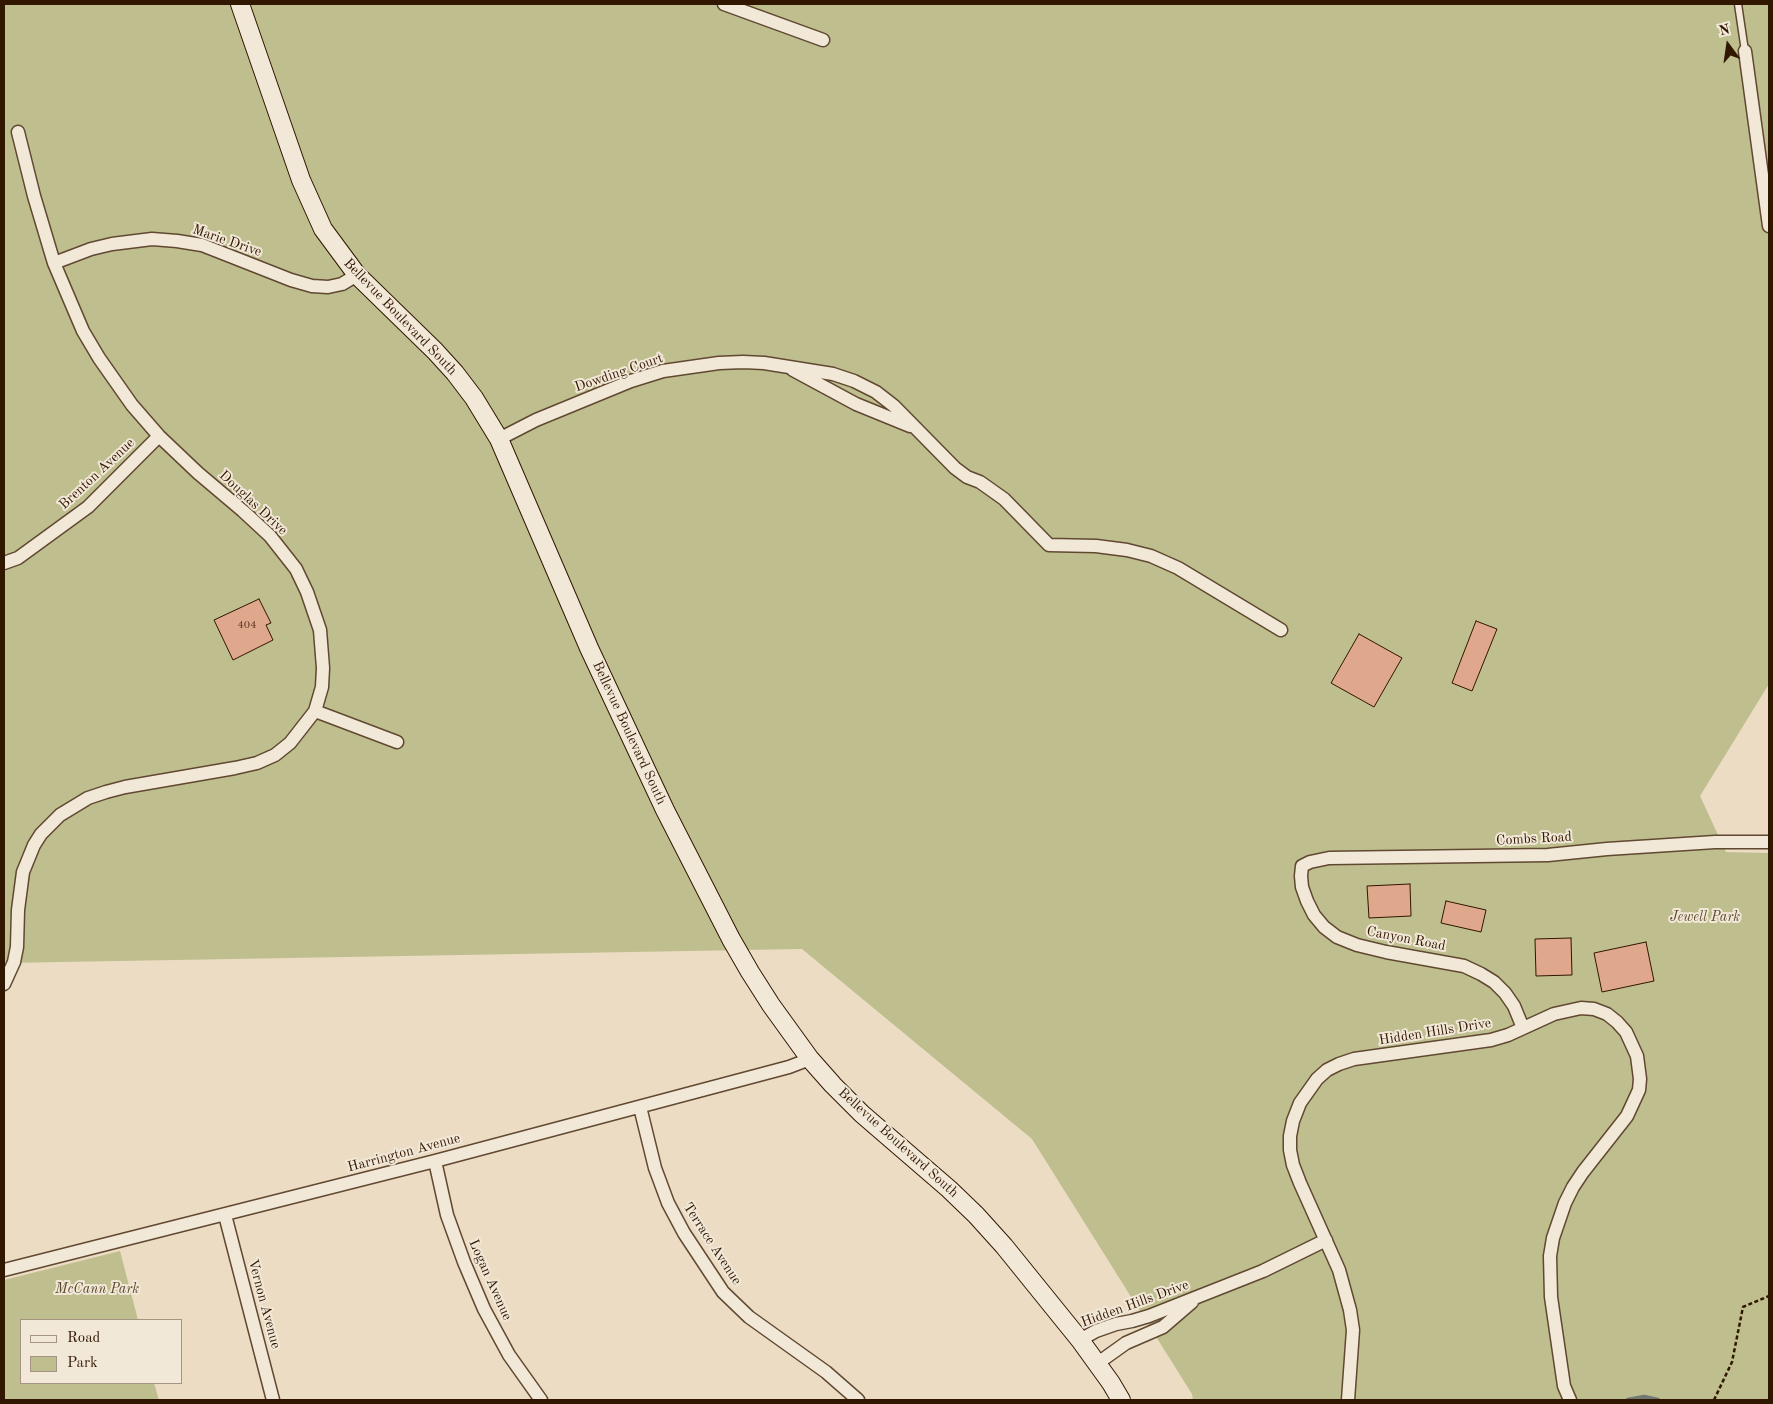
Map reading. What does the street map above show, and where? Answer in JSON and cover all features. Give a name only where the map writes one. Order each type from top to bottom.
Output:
[{"type":"street","name":"Bellevue Boulevard South","points":[[240,4],[311,205],[324,230],[357,275],[455,373],[474,398],[499,439],[589,648],[665,810],[750,972],[810,1059],[862,1114],[949,1189],[976,1215],[1011,1254],[1098,1363],[1120,1400]]},
{"type":"street","points":[[724,4],[823,40]]},
{"type":"street","points":[[1745,51],[1769,226]]},
{"type":"street","name":"Douglas Drive","points":[[4,984],[14,962],[17,948],[18,902],[22,872],[38,840],[60,815],[81,802],[106,792],[257,763],[275,754],[290,743],[315,711],[322,687],[320,630],[313,605],[296,569],[270,536],[159,436],[132,405],[83,331],[54,263],[34,196],[18,132]]},
{"type":"street","name":"Marie Drive","points":[[54,263],[112,244],[152,239],[202,245],[291,280],[312,286],[328,287],[342,284],[357,275]]},
{"type":"street","name":"Dowding Court","points":[[499,439],[536,420],[663,371],[719,363],[750,362],[833,374],[854,381],[876,392],[894,406],[955,468],[967,477],[980,482],[1004,499],[1049,545],[1096,546],[1128,550],[1151,556],[1178,568],[1280,630]]},
{"type":"street","name":"Dowding Court","points":[[786,367],[856,404],[917,429]]},
{"type":"street","name":"Brenton Avenue","points":[[4,563],[18,558],[88,508],[159,436]]},
{"type":"street","points":[[315,711],[397,742]]},
{"type":"street","name":"Combs Road","points":[[1302,866],[1310,862],[1329,858],[1548,856],[1607,849],[1705,843],[1769,842]]},
{"type":"street","name":"Canyon Road","points":[[1302,866],[1302,887],[1314,915],[1324,927],[1337,937],[1357,945],[1386,952],[1464,966],[1481,974],[1494,982],[1504,993],[1514,1006],[1523,1028]]},
{"type":"street","name":"Hidden Hills Drive","points":[[1348,1400],[1353,1330],[1350,1310],[1339,1270],[1300,1183],[1290,1150],[1293,1121],[1300,1103],[1317,1079],[1327,1070],[1339,1064],[1354,1060],[1476,1044],[1508,1035],[1554,1014],[1581,1008],[1607,1014],[1617,1022],[1626,1032],[1633,1045],[1640,1068],[1639,1090],[1634,1104],[1582,1172],[1565,1203],[1553,1238],[1550,1256],[1551,1298],[1564,1386],[1570,1400]]},
{"type":"street","name":"Harrington Avenue","points":[[4,1270],[435,1161],[789,1067],[810,1059]]},
{"type":"street","name":"Terrace Avenue","points":[[640,1107],[655,1168],[668,1204],[684,1233],[724,1292],[750,1317],[826,1372],[858,1400]]},
{"type":"street","name":"Logan Avenue","points":[[435,1161],[447,1215],[467,1270],[484,1308],[509,1355],[541,1400]]},
{"type":"street","name":"Vernon Avenue","points":[[225,1215],[273,1400]]},
{"type":"street","name":"Hidden Hills Drive","points":[[1080,1340],[1096,1331],[1149,1316],[1263,1271],[1326,1240]]},
{"type":"street","name":"Hidden Hills Drive","points":[[1098,1363],[1126,1343],[1163,1326],[1200,1295]]},
{"type":"lane","points":[[1738,4],[1745,51]]},
{"type":"path","points":[[1714,1400],[1732,1362],[1743,1308],[1769,1296]]},
{"type":"green space","name":"Jewell Park","points":[[4,4],[1769,4],[1769,684],[1700,796],[1726,852],[1769,853],[1769,1400],[1193,1400],[1192,1394],[1032,1139],[802,949],[4,963]]},
{"type":"green space","name":"McCann Park","points":[[120,1251],[138,1319],[20,1319],[20,1384],[154,1384],[159,1400],[4,1400],[4,1280]]},
{"type":"building","points":[[259,599],[271,623],[266,625],[273,640],[233,660],[214,620]]},
{"type":"building","points":[[1476,621],[1497,629],[1472,691],[1452,683]]},
{"type":"building","points":[[1359,634],[1402,658],[1374,707],[1331,683]]},
{"type":"building","points":[[1410,884],[1411,916],[1369,918],[1367,886]]},
{"type":"building","points":[[1446,901],[1486,910],[1481,932],[1441,923]]},
{"type":"building","points":[[1571,938],[1572,975],[1536,976],[1535,939]]},
{"type":"building","points":[[1646,942],[1654,981],[1602,992],[1594,953]]},
{"type":"waterway","points":[[1628,1400],[1644,1397],[1658,1400]]}]
